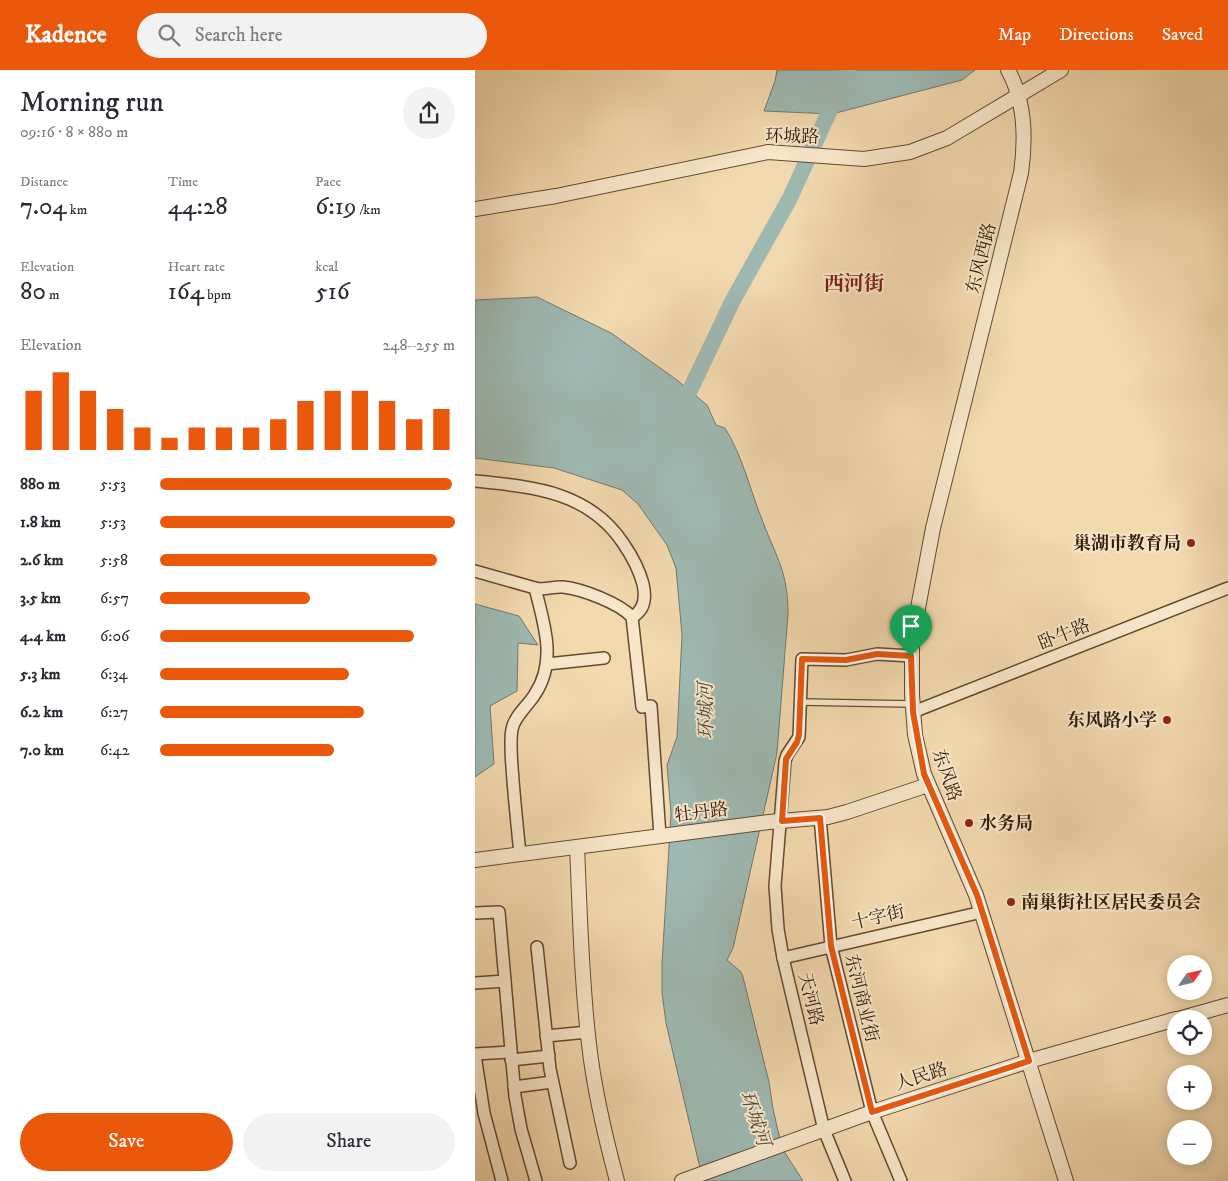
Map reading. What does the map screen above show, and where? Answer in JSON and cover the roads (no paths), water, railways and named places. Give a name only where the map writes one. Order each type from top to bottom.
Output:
[{"type":"street","name":"东风西路","points":[[950,455],[1003,252],[1021,173],[1023,120],[1019,94],[1008,70]]},
{"type":"street","name":"环城路","points":[[475,209],[565,194],[771,151],[846,158],[884,157],[927,146],[951,135],[1061,70]]},
{"type":"street","name":"东风路","points":[[950,455],[921,584],[911,656],[912,708],[919,753],[928,785],[962,860],[982,912],[1066,1181]]},
{"type":"street","points":[[475,480],[554,493],[583,505],[601,517],[620,538],[640,573],[645,599],[640,611],[632,617]]},
{"type":"street","points":[[475,571],[543,590],[561,587],[575,590],[619,607],[632,617],[642,707],[651,706],[660,836]]},
{"type":"street","points":[[520,854],[511,735],[516,719],[540,686],[547,664],[546,635],[535,588]]},
{"type":"street","name":"卧牛路","points":[[912,708],[1228,588]]},
{"type":"street","name":"天河路","points":[[845,1181],[825,1130],[783,958],[778,929],[775,886],[775,821],[786,759],[799,737],[802,659],[846,660],[877,654],[911,656]]},
{"type":"street","points":[[547,664],[604,658]]},
{"type":"street","name":"牡丹路","points":[[475,860],[775,821],[820,818],[847,812],[928,785]]},
{"type":"street","name":"东河商业街","points":[[820,818],[831,946],[872,1112],[901,1181]]},
{"type":"street","points":[[577,847],[588,1032],[598,1100],[617,1181]]},
{"type":"street","points":[[475,913],[499,912],[514,1087],[521,1129],[536,1181]]},
{"type":"street","name":"十字街","points":[[783,958],[982,912]]},
{"type":"street","points":[[537,946],[552,1082],[570,1162]]},
{"type":"street","points":[[475,983],[505,981]]},
{"type":"street","name":"人民路","points":[[1210,1010],[1228,1005]]},
{"type":"street","name":"人民路","points":[[682,1181],[872,1112],[1029,1061],[1167,1022]]},
{"type":"street","points":[[546,1036],[588,1032]]},
{"type":"street","points":[[502,1181],[485,1113],[475,1055],[549,1056]]},
{"type":"street","points":[[514,1087],[552,1082]]},
{"type":"lane","points":[[800,702],[912,708]]},
{"type":"water","points":[[777,70],[975,70],[962,80],[832,114],[764,111]]},
{"type":"water","name":"环城河","points":[[537,297],[611,333],[677,380],[707,405],[716,425],[725,428],[737,450],[758,510],[781,566],[786,587],[788,614],[777,753],[733,948],[727,960],[741,972],[743,977],[769,1082],[782,1148],[803,1181],[703,1181],[666,1023],[662,993],[662,964],[671,813],[667,765],[677,737],[682,635],[676,568],[667,545],[638,504],[622,490],[554,468],[475,458],[475,300]]},
{"type":"water","points":[[475,604],[519,616],[538,645],[518,643],[517,691],[490,706],[494,764],[475,777]]},
{"type":"waterway","points":[[681,409],[733,300],[790,198],[848,70]]},
{"type":"place","name":"巢湖市教育局","points":[[1191,543]]},
{"type":"place","name":"东风路小学","points":[[1167,720]]},
{"type":"place","name":"水务局","points":[[969,823]]},
{"type":"place","name":"南巢街社区居民委员会","points":[[1011,902]]},
{"type":"district","name":"西河街","points":[[854,283]]}]
